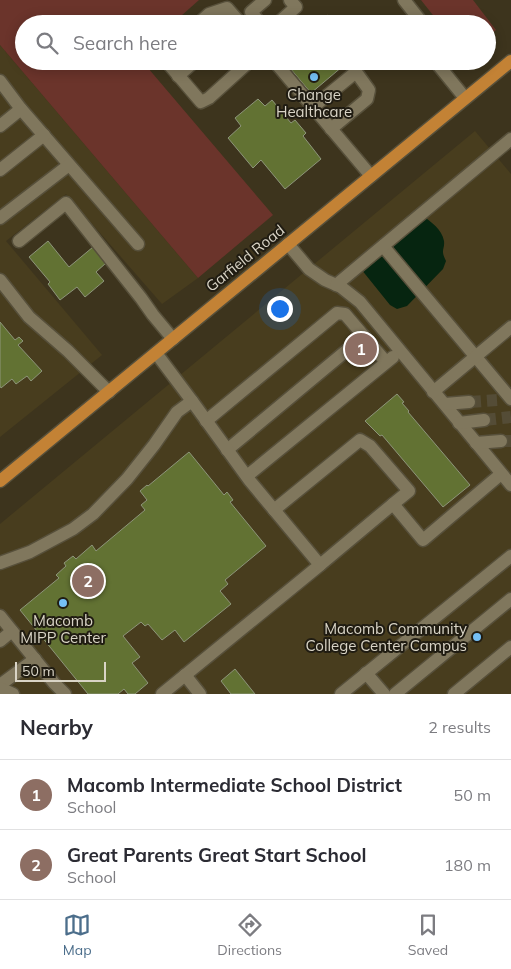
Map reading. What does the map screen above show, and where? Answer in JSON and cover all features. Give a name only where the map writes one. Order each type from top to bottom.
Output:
[{"type":"main road","name":"Garfield Road","points":[[0,481],[511,61]]},
{"type":"street","points":[[254,15],[251,12],[265,0]]},
{"type":"street","points":[[287,15],[296,7],[290,0]]},
{"type":"street","points":[[404,0],[416,15]]},
{"type":"street","points":[[209,15],[227,8],[233,15]]},
{"type":"street","points":[[173,70],[200,102],[209,98],[240,70]]},
{"type":"street","points":[[178,76],[185,70]]},
{"type":"street","points":[[282,70],[370,176]]},
{"type":"street","points":[[442,70],[465,98]]},
{"type":"street","points":[[313,107],[356,72],[369,90],[367,99],[331,129]]},
{"type":"street","points":[[0,81],[21,109],[138,244]]},
{"type":"street","points":[[0,126],[21,109]]},
{"type":"street","points":[[0,170],[44,135]]},
{"type":"street","points":[[336,285],[511,140]]},
{"type":"street","points":[[0,218],[70,165]]},
{"type":"street","points":[[19,241],[66,203],[142,298],[152,315],[173,339]]},
{"type":"street","points":[[288,244],[309,269],[360,302],[511,485]]},
{"type":"street","points":[[383,246],[511,399]]},
{"type":"street","points":[[0,280],[29,316],[109,392]]},
{"type":"street","points":[[206,421],[337,313],[345,314],[386,362]]},
{"type":"street","points":[[433,392],[511,327]]},
{"type":"street","points":[[227,450],[364,336]]},
{"type":"street","points":[[247,476],[400,351]]},
{"type":"street","points":[[156,353],[247,476],[320,565]]},
{"type":"street","points":[[497,400],[511,399]]},
{"type":"street","points":[[0,564],[30,552],[73,529],[93,514],[127,479],[154,446],[177,412],[192,401]]},
{"type":"street","points":[[445,404],[469,402]]},
{"type":"street","points":[[459,422],[484,420]]},
{"type":"street","points":[[162,694],[409,491],[370,446],[360,440],[274,510]]},
{"type":"street","points":[[476,443],[501,441]]},
{"type":"street","points":[[394,504],[423,540],[501,474]]},
{"type":"street","points":[[341,694],[511,556]]},
{"type":"street","points":[[395,694],[511,599]]},
{"type":"street","points":[[0,616],[35,659],[56,691]]},
{"type":"street","points":[[0,641],[12,631]]},
{"type":"street","points":[[454,694],[511,647]]},
{"type":"street","points":[[13,694],[0,686],[35,659]]},
{"type":"street","points":[[366,673],[384,694]]},
{"type":"street","points":[[185,675],[200,694]]},
{"type":"shaded area","points":[[0,0],[199,0],[182,15],[15,15],[15,63],[0,45]]},
{"type":"shaded area","points":[[421,0],[473,0],[484,15],[433,15]]},
{"type":"shaded area","points":[[0,45],[15,63],[15,70],[21,70],[198,278],[162,304],[66,194],[6,241],[102,355],[0,437]]},
{"type":"shaded area","points":[[21,70],[150,70],[273,215],[198,278]]},
{"type":"shaded area","points":[[475,131],[511,174],[511,694],[0,694],[0,524]]},
{"type":"shaded area","points":[[423,216],[436,226],[441,233],[444,241],[443,252],[446,261],[443,269],[407,306],[397,309],[390,305],[357,264]]},
{"type":"building","points":[[292,70],[338,70],[311,93]]},
{"type":"building","points":[[258,99],[265,106],[272,100],[291,123],[295,120],[306,133],[303,136],[321,159],[285,189],[261,160],[253,168],[228,138],[241,126],[235,118]]},
{"type":"building","points":[[48,241],[69,267],[93,247],[106,263],[96,272],[104,281],[85,297],[77,287],[60,300],[48,284],[50,282],[29,257]]},
{"type":"building","points":[[0,322],[15,340],[19,337],[23,341],[18,345],[42,371],[31,381],[27,376],[16,384],[12,379],[1,388]]},
{"type":"building","points":[[397,394],[404,402],[402,403],[408,412],[470,485],[443,507],[382,435],[380,436],[365,421]]},
{"type":"building","points":[[189,452],[224,495],[227,492],[233,500],[230,502],[266,546],[225,580],[228,584],[220,591],[231,604],[184,642],[175,630],[162,640],[148,624],[145,626],[141,622],[123,636],[140,657],[132,663],[148,683],[135,694],[128,694],[124,689],[118,694],[88,694],[20,610],[59,578],[56,575],[66,566],[64,563],[73,556],[76,559],[92,545],[96,551],[145,510],[141,505],[147,500],[140,491]]},
{"type":"building","points":[[235,669],[255,694],[231,694],[221,681]]},
{"type":"tunnel","points":[[469,402],[497,400]]},
{"type":"tunnel","points":[[484,420],[511,417]]},
{"type":"tunnel","points":[[501,441],[511,441]]},
{"type":"place","name":"Change Healthcare","points":[[314,77]]},
{"type":"place","name":"Macomb Intermediate School District","points":[[361,349]]},
{"type":"place","name":"Great Parents Great Start School","points":[[88,581]]},
{"type":"place","name":"Macomb MIPP Center","points":[[63,603]]},
{"type":"place","name":"Macomb Community College Center Campus","points":[[477,637]]}]
